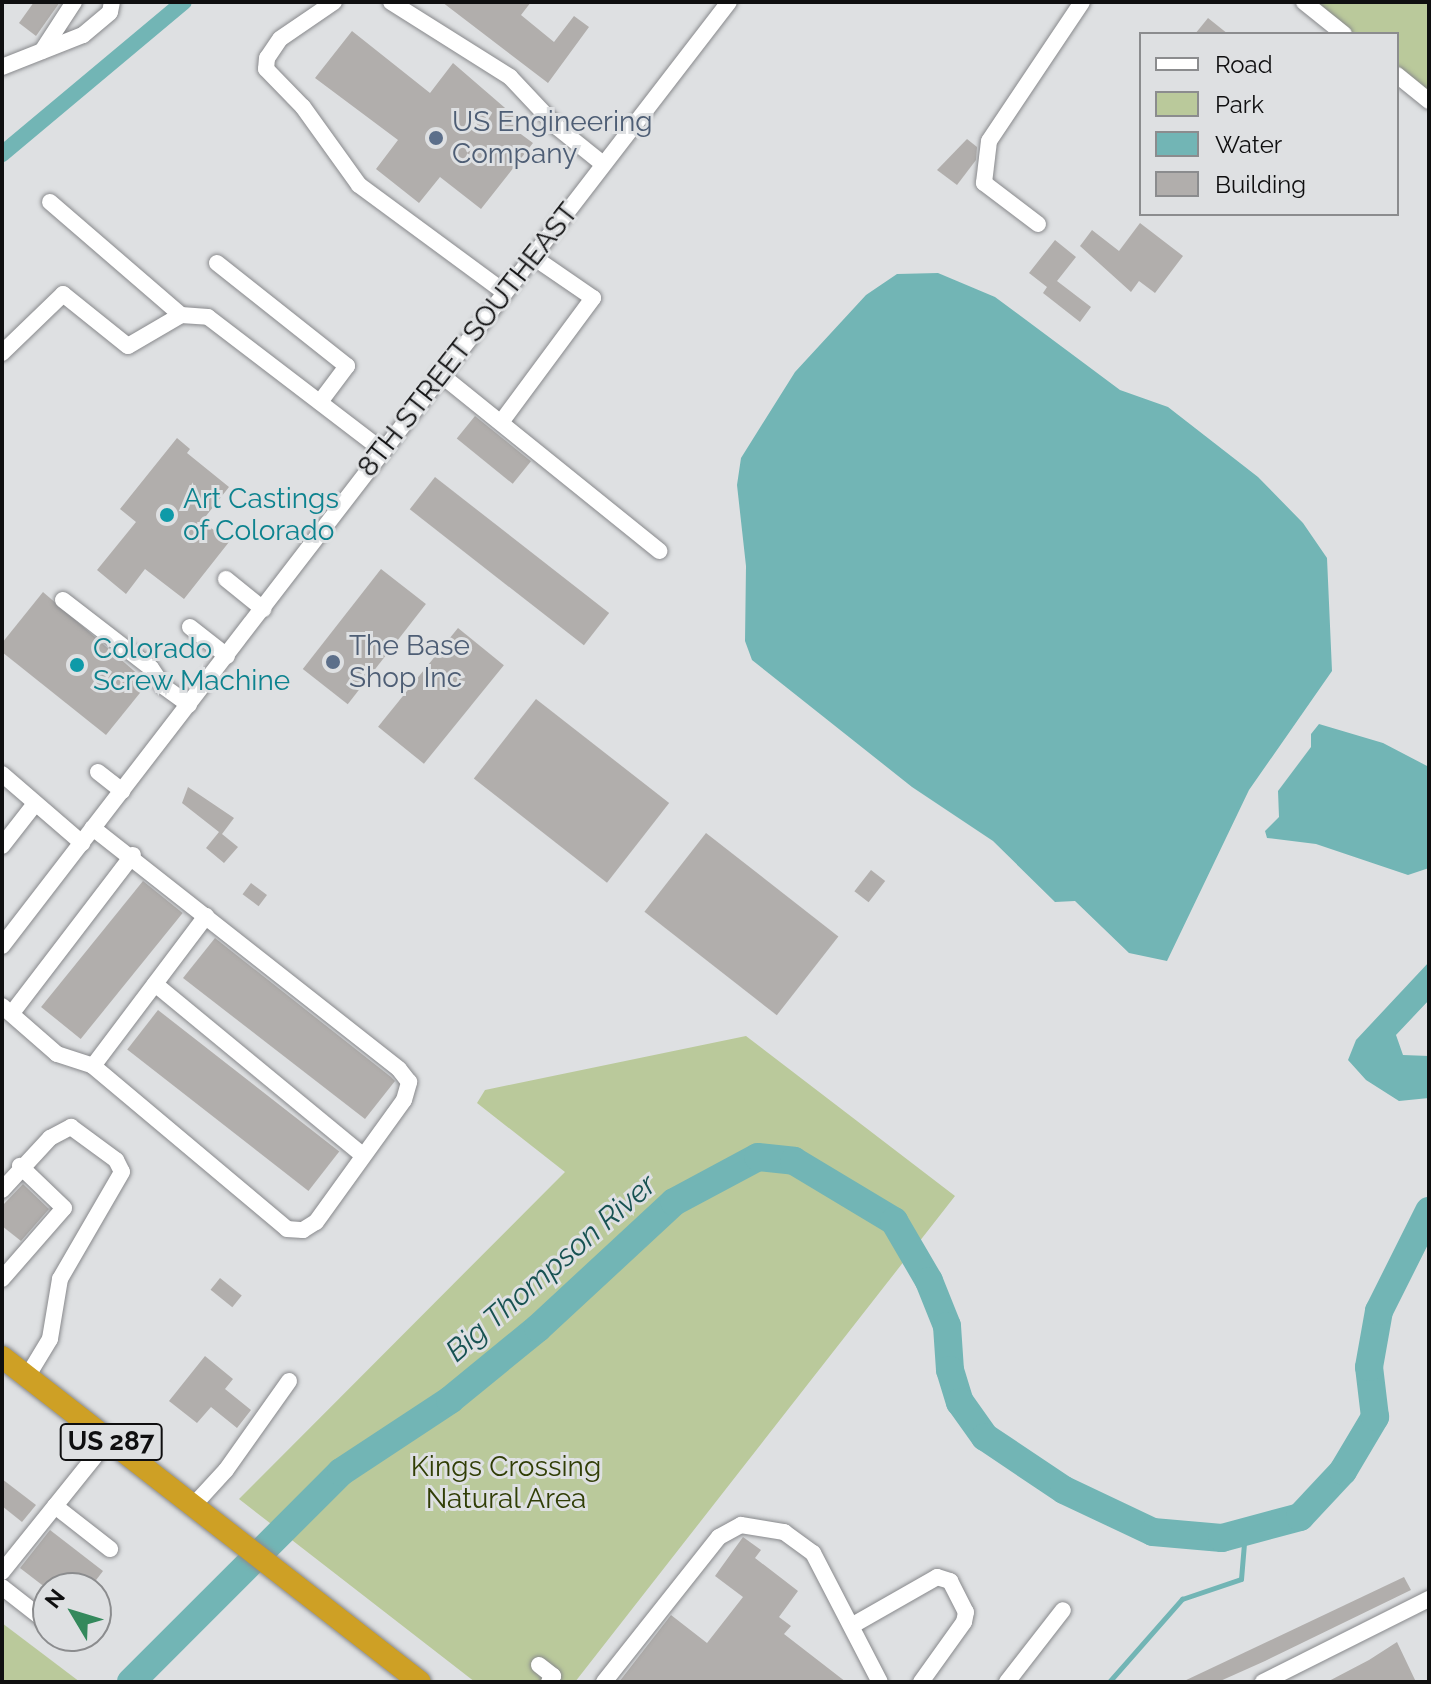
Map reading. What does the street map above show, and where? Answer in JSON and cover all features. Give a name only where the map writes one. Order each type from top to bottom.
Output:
[{"type":"highway","name":"US 287","points":[[2,1357],[292,1587],[420,1682]]},
{"type":"street","points":[[42,51],[74,2]]},
{"type":"street","points":[[2,67],[83,35],[110,12],[112,2]]},
{"type":"street","points":[[334,2],[280,39],[267,58],[266,69],[303,107],[359,185],[504,292]]},
{"type":"street","points":[[391,2],[510,77],[557,127],[603,164]]},
{"type":"street","name":"8TH STREET SOUTHEAST","points":[[3,942],[227,656],[440,374],[729,2]]},
{"type":"street","points":[[1038,224],[984,183],[989,141],[1082,2]]},
{"type":"street","points":[[1304,2],[1342,32]]},
{"type":"street","points":[[1399,77],[1429,101]]},
{"type":"street","points":[[50,202],[181,315]]},
{"type":"street","points":[[502,421],[593,298],[532,256]]},
{"type":"street","points":[[217,263],[347,366],[320,402]]},
{"type":"street","points":[[2,353],[63,294],[128,346],[181,315],[208,317],[382,450]]},
{"type":"street","points":[[440,374],[502,421],[659,551]]},
{"type":"street","points":[[226,579],[263,609]]},
{"type":"street","points":[[63,600],[151,668],[163,686],[189,705]]},
{"type":"street","points":[[190,627],[227,656]]},
{"type":"street","points":[[98,772],[122,791]]},
{"type":"street","points":[[2,774],[34,805],[82,843]]},
{"type":"street","points":[[2,846],[34,805]]},
{"type":"street","points":[[93,828],[133,855],[409,1082],[404,1100],[361,1154],[316,1222],[303,1230],[287,1229],[93,1066],[57,1054],[7,1010],[133,855]]},
{"type":"street","points":[[93,1066],[206,916]]},
{"type":"street","points":[[155,984],[361,1154]]},
{"type":"street","points":[[2,1190],[20,1166],[50,1138],[71,1127],[116,1160],[122,1172],[60,1279],[50,1339],[27,1377]]},
{"type":"street","points":[[2,1279],[64,1208],[20,1166]]},
{"type":"street","points":[[192,1507],[226,1470],[289,1381]]},
{"type":"street","points":[[2,1572],[108,1440]]},
{"type":"street","points":[[55,1506],[110,1549]]},
{"type":"street","points":[[604,1682],[719,1537],[741,1525],[765,1526],[803,1542],[853,1625],[880,1682]]},
{"type":"street","points":[[853,1625],[937,1577],[950,1581],[966,1612],[964,1622],[921,1682]]},
{"type":"street","points":[[2,1587],[32,1610]]},
{"type":"street","points":[[1263,1682],[1429,1599]]},
{"type":"street","points":[[1007,1682],[1063,1610]]},
{"type":"street","points":[[539,1665],[553,1676],[549,1682]]},
{"type":"green space","points":[[1294,2],[1429,2],[1429,104],[1399,82],[1399,32],[1334,32]]},
{"type":"green space","name":"Kings Crossing Natural Area","points":[[746,1036],[955,1196],[575,1682],[475,1682],[239,1499],[565,1172],[477,1103],[485,1090]]},
{"type":"green space","points":[[2,1623],[32,1646],[32,1652],[40,1652],[80,1682],[2,1682]]},
{"type":"water","points":[[938,273],[995,297],[1120,390],[1168,407],[1258,477],[1303,523],[1327,558],[1332,671],[1249,790],[1167,961],[1129,953],[1075,901],[1055,902],[993,841],[912,787],[752,660],[745,641],[746,566],[737,485],[741,458],[795,372],[866,295],[897,274]]},
{"type":"water","points":[[1319,724],[1383,743],[1429,767],[1429,868],[1408,875],[1316,844],[1267,838],[1265,831],[1279,817],[1278,791],[1311,747],[1311,734]]},
{"type":"water","points":[[1429,962],[1429,1000],[1396,1035],[1403,1055],[1429,1056],[1429,1098],[1399,1101],[1366,1080],[1348,1060],[1356,1040]]},
{"type":"building","points":[[34,2],[60,2],[36,36],[19,23]]},
{"type":"building","points":[[442,2],[531,2],[521,15],[554,42],[574,16],[589,27],[548,83]]},
{"type":"building","points":[[1208,18],[1226,32],[1197,32]]},
{"type":"building","points":[[352,31],[430,93],[453,63],[520,121],[514,129],[533,143],[481,209],[440,177],[419,203],[376,169],[398,140],[315,78]]},
{"type":"building","points":[[967,139],[977,147],[976,160],[957,185],[937,170]]},
{"type":"building","points":[[1140,223],[1183,256],[1155,293],[1139,281],[1131,292],[1080,246],[1092,230],[1119,251]]},
{"type":"building","points":[[1055,240],[1076,257],[1057,281],[1091,307],[1080,322],[1043,293],[1047,287],[1029,273]]},
{"type":"building","points":[[475,416],[531,461],[513,484],[457,439]]},
{"type":"building","name":"Art Castings of Colorado","points":[[177,438],[190,449],[187,453],[229,487],[202,521],[229,542],[184,599],[145,569],[126,594],[97,570],[136,522],[120,509]]},
{"type":"building","points":[[435,477],[609,613],[584,645],[410,509]]},
{"type":"building","points":[[381,569],[426,604],[348,704],[303,669]]},
{"type":"building","name":"Colorado Screw Machine","points":[[43,592],[148,683],[106,735],[2,652],[2,643]]},
{"type":"building","points":[[458,628],[504,665],[424,764],[378,727]]},
{"type":"building","points":[[536,699],[669,803],[607,883],[474,779]]},
{"type":"building","points":[[188,787],[234,818],[222,834],[238,847],[224,863],[206,848],[219,832],[182,803]]},
{"type":"building","points":[[706,833],[838,936],[777,1015],[644,912]]},
{"type":"building","points":[[871,870],[885,881],[869,902],[854,891]]},
{"type":"building","points":[[143,881],[183,913],[81,1039],[41,1007]]},
{"type":"building","points":[[251,883],[267,895],[259,906],[243,894]]},
{"type":"building","points":[[215,938],[395,1081],[365,1119],[183,978]]},
{"type":"building","points":[[158,1010],[339,1152],[308,1191],[127,1049]]},
{"type":"building","points":[[23,1184],[49,1209],[21,1241],[2,1226],[2,1206]]},
{"type":"building","points":[[220,1278],[242,1296],[232,1307],[211,1290]]},
{"type":"building","points":[[205,1356],[233,1379],[225,1389],[251,1410],[237,1428],[211,1407],[197,1423],[169,1401]]},
{"type":"building","points":[[2,1479],[36,1505],[22,1522],[2,1506]]},
{"type":"building","points":[[50,1530],[103,1571],[32,1572],[32,1577],[20,1568]]},
{"type":"building","points":[[743,1537],[761,1550],[755,1558],[798,1591],[779,1617],[791,1626],[784,1634],[846,1682],[619,1682],[671,1615],[707,1643],[743,1597],[715,1576]]},
{"type":"building","points":[[1404,1577],[1411,1590],[1265,1661],[1218,1682],[1182,1682]]},
{"type":"building","points":[[1397,1642],[1416,1682],[1327,1682],[1369,1660]]},
{"type":"waterway","points":[[2,154],[184,2]]},
{"type":"waterway","name":"Big Thompson River","points":[[131,1682],[341,1472],[450,1400],[538,1328],[674,1202],[758,1157],[794,1161],[894,1221],[929,1281],[947,1326],[950,1370],[960,1402],[985,1437],[1064,1490],[1153,1532],[1222,1538],[1300,1517],[1343,1471],[1375,1417],[1369,1367],[1379,1311],[1429,1211]]},
{"type":"waterway","points":[[1109,1682],[1182,1599],[1241,1579],[1245,1531]]},
{"type":"place","name":"US Engineering Company","points":[[436,138]]},
{"type":"place","name":"Art Castings of Colorado","points":[[167,515]]},
{"type":"place","name":"The Base Shop Inc","points":[[333,662]]},
{"type":"place","name":"Colorado Screw Machine","points":[[77,665]]}]
